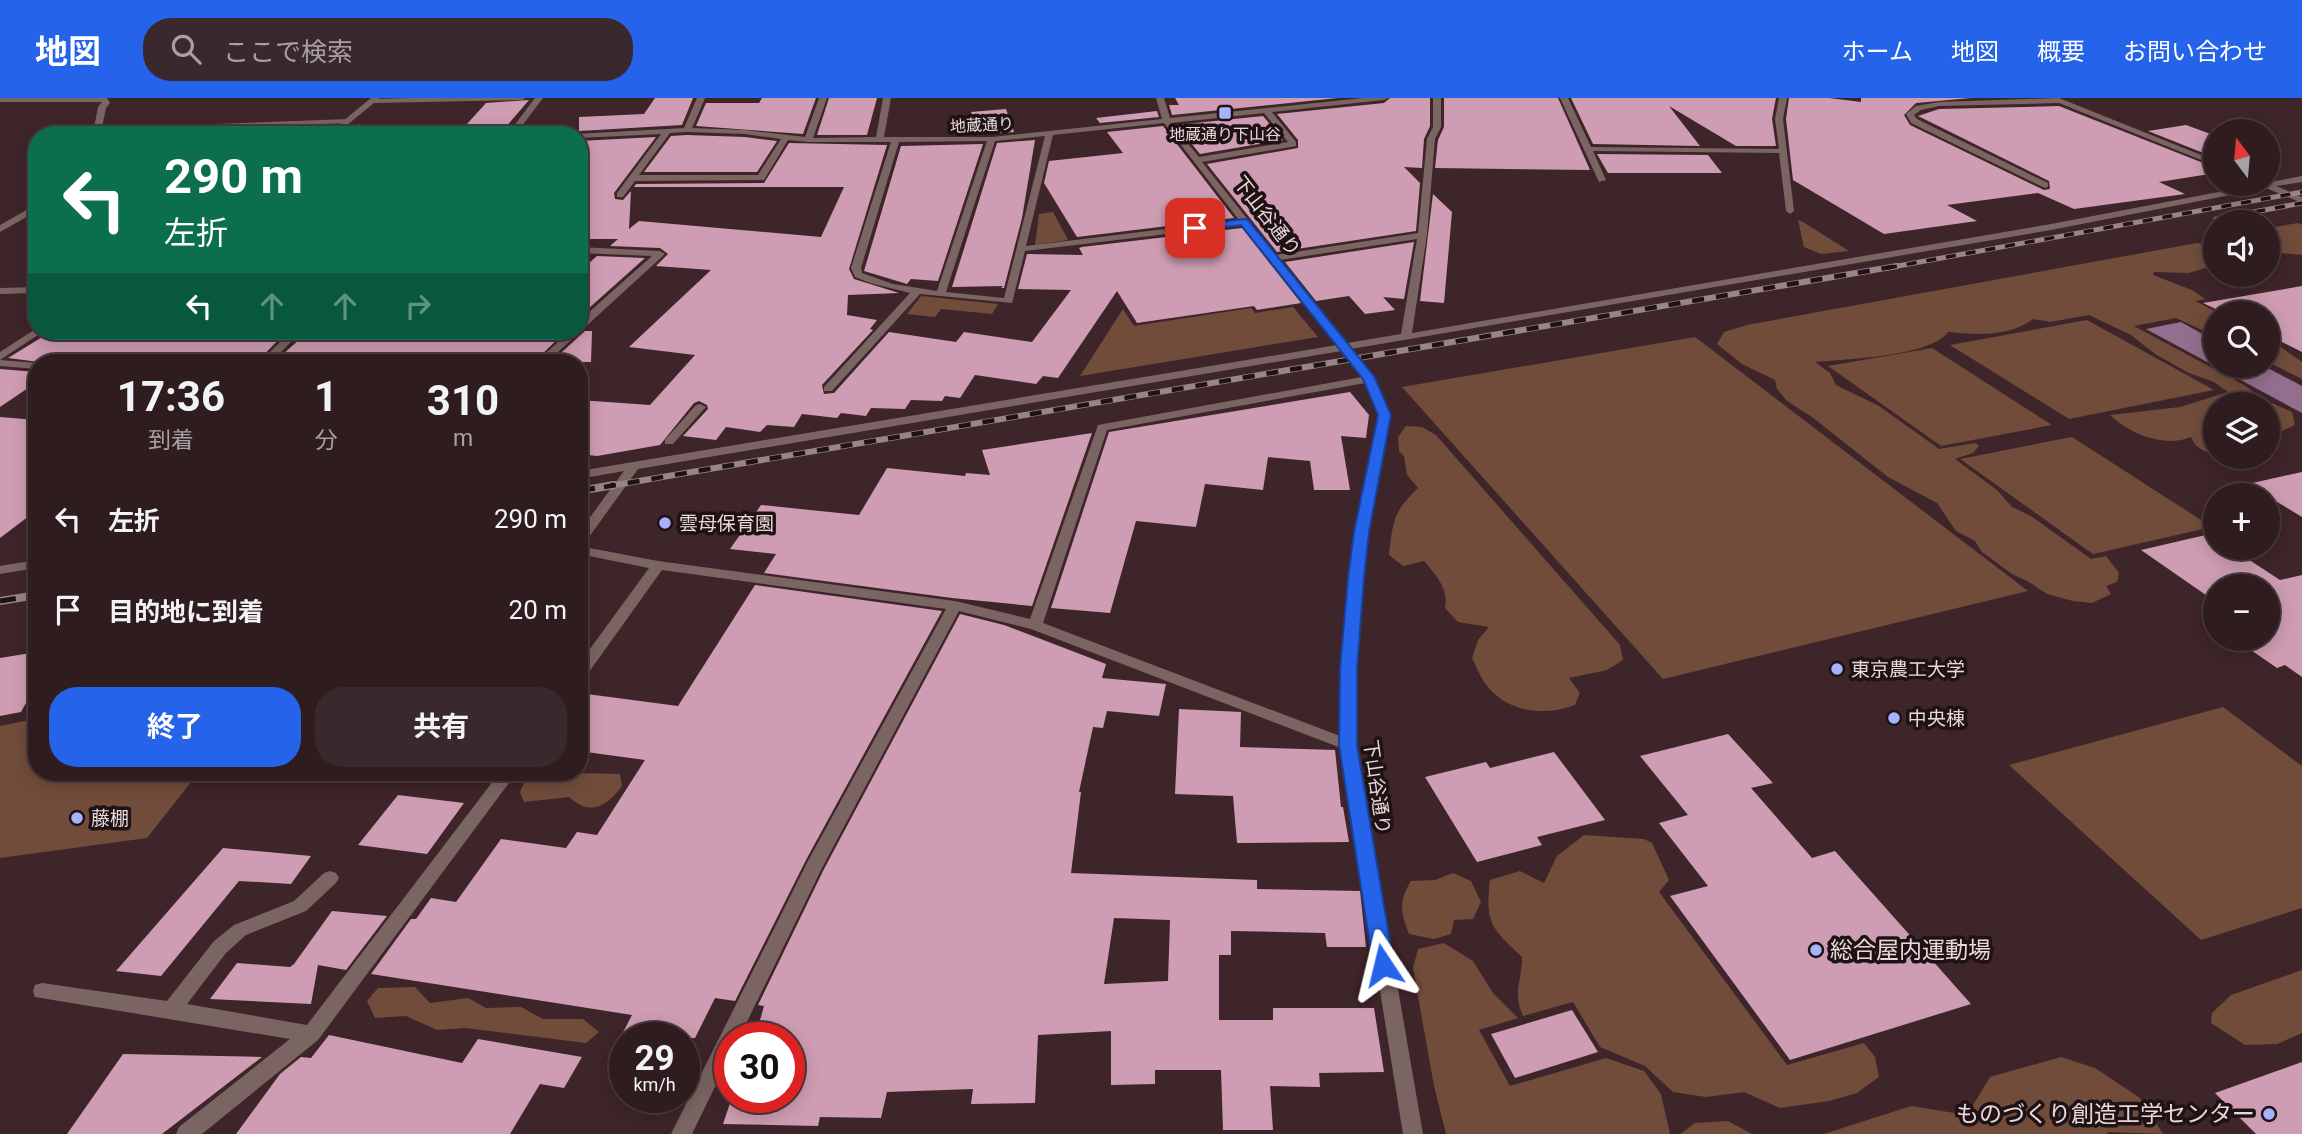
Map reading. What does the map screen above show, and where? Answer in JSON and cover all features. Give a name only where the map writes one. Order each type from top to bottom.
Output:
[{"type":"street","points":[[342,126],[374,100],[522,98]]},
{"type":"street","points":[[518,126],[539,98]]},
{"type":"street","points":[[687,130],[701,98]]},
{"type":"street","points":[[808,140],[823,98]]},
{"type":"street","points":[[879,141],[887,98]]},
{"type":"street","name":"下山谷通り","points":[[1160,98],[1167,122],[1369,379],[1384,415],[1361,532],[1349,669],[1348,745],[1413,1134]]},
{"type":"street","name":"地蔵通り","points":[[588,135],[687,130],[745,132],[808,140],[895,142],[992,139],[1384,98]]},
{"type":"street","points":[[1406,337],[1422,236],[1431,139],[1437,127],[1437,98]]},
{"type":"street","points":[[1564,98],[1602,180]]},
{"type":"street","points":[[1783,98],[1779,119],[1790,211]]},
{"type":"street","points":[[0,100],[104,100],[106,103],[102,107],[99,126]]},
{"type":"street","points":[[2045,185],[1914,121],[1910,114],[1919,107],[1939,104],[2057,100],[2203,159]]},
{"type":"street","points":[[1197,160],[1293,144],[1267,111]]},
{"type":"street","points":[[210,126],[348,121]]},
{"type":"street","points":[[274,126],[278,123]]},
{"type":"street","points":[[620,195],[668,130]]},
{"type":"street","points":[[895,142],[856,268],[858,275],[866,280],[917,290],[1008,301],[1049,135]]},
{"type":"street","points":[[633,178],[761,178],[785,138]]},
{"type":"street","points":[[941,292],[992,139]]},
{"type":"street","points":[[1587,149],[1783,151]]},
{"type":"street","points":[[2280,183],[2302,179]]},
{"type":"street","points":[[2280,191],[2302,200]]},
{"type":"street","points":[[588,474],[2051,227],[2210,196]]},
{"type":"street","points":[[0,229],[28,212]]},
{"type":"street","points":[[1021,249],[1244,222]]},
{"type":"street","points":[[1273,258],[1422,236]]},
{"type":"street","points":[[588,250],[660,254],[588,319]]},
{"type":"street","points":[[0,291],[28,290]]},
{"type":"street","points":[[828,389],[917,290]]},
{"type":"street","points":[[0,357],[28,338]]},
{"type":"street","points":[[273,354],[288,340]]},
{"type":"street","points":[[550,354],[565,340]]},
{"type":"street","points":[[0,363],[28,365]]},
{"type":"street","points":[[1035,625],[1102,427],[1369,379]]},
{"type":"street","points":[[669,442],[700,407]]},
{"type":"street","points":[[588,529],[634,466]]},
{"type":"street","points":[[588,552],[658,565],[955,606],[1035,625],[1348,745]]},
{"type":"street","points":[[0,570],[28,565]]},
{"type":"street","points":[[588,662],[658,565]]},
{"type":"street","points":[[681,1134],[814,866],[955,606]]},
{"type":"street","points":[[186,1134],[310,1034],[502,781]]},
{"type":"street","points":[[171,1010],[220,947],[240,930],[300,906],[330,878]]},
{"type":"street","points":[[42,991],[310,1034]]},
{"type":"shaded area","points":[[1053,212],[1068,240],[1035,245],[1039,214]]},
{"type":"shaded area","points":[[1798,220],[1849,251],[1821,254],[1804,247]]},
{"type":"shaded area","points":[[2298,223],[2302,225],[2302,255],[2280,253],[2280,226]]},
{"type":"shaded area","points":[[2197,243],[2203,244],[2203,269],[2189,273],[2154,272],[2153,275],[2192,290],[2205,299],[2195,301],[2203,305],[2203,330],[2176,318],[2134,326],[2203,363],[2203,378],[2231,378],[2254,392],[2228,392],[2214,382],[2189,373],[2155,354],[2131,335],[2089,315],[2050,322],[2033,319],[2003,332],[1948,332],[1924,347],[1906,352],[1815,362],[1830,373],[1836,385],[1879,406],[1939,449],[1975,443],[1979,446],[1973,453],[1955,459],[1997,490],[2012,507],[2031,516],[2091,559],[2106,556],[2119,573],[2117,582],[2106,586],[2111,594],[2092,603],[2073,601],[2047,594],[2012,574],[1982,552],[1975,541],[1956,531],[1937,503],[1888,477],[1812,417],[1787,401],[1777,389],[1775,380],[1742,364],[1717,344],[1724,332],[1747,325]]},
{"type":"shaded area","points":[[921,296],[998,304],[992,314],[941,309],[935,317],[907,314]]},
{"type":"shaded area","points":[[1293,307],[1318,337],[1080,376],[1123,309],[1134,326],[1251,308],[1255,313]]},
{"type":"shaded area","points":[[2087,320],[2214,390],[2069,419],[1950,345]]},
{"type":"shaded area","points":[[2181,322],[2203,334],[2203,360],[2146,329]]},
{"type":"shaded area","points":[[1695,337],[2028,591],[1663,679],[1402,387]]},
{"type":"shaded area","points":[[2280,346],[2302,362],[2302,379],[2280,368]]},
{"type":"shaded area","points":[[1932,348],[2052,425],[1941,446],[1828,366]]},
{"type":"shaded area","points":[[2280,374],[2302,386],[2302,413],[2280,401],[2280,392],[2263,392],[2237,378],[2280,378]]},
{"type":"shaded area","points":[[2203,400],[2203,449],[2191,437],[2170,441],[2137,433],[2110,415],[2180,407]]},
{"type":"shaded area","points":[[2280,407],[2292,412],[2295,425],[2280,432]]},
{"type":"shaded area","points":[[1406,426],[1422,427],[1436,435],[1620,645],[1623,660],[1607,670],[1569,678],[1580,693],[1575,705],[1538,711],[1514,706],[1493,693],[1472,658],[1478,640],[1489,627],[1458,622],[1445,608],[1443,588],[1424,561],[1403,566],[1389,555],[1399,511],[1418,488],[1407,475],[1404,456],[1399,451],[1398,437]]},
{"type":"shaded area","points":[[2072,437],[2203,521],[2203,529],[2093,554],[1960,459]]},
{"type":"shaded area","points":[[2223,707],[2302,766],[2302,908],[2201,940],[2009,765]]},
{"type":"shaded area","points":[[28,720],[28,781],[192,781],[147,838],[0,858],[0,726]]},
{"type":"shaded area","points":[[588,773],[620,774],[622,786],[604,804],[591,808],[584,807],[569,797],[524,802],[520,792],[525,781],[588,781]]},
{"type":"shaded area","points":[[1584,835],[1644,839],[1652,843],[1669,880],[1659,892],[1787,1065],[1864,1043],[1875,1057],[1879,1077],[1857,1093],[1829,1101],[1780,1108],[1744,1092],[1706,1097],[1673,1092],[1645,1066],[1600,1047],[1573,1002],[1523,1016],[1518,999],[1522,957],[1492,924],[1489,906],[1490,880],[1520,871],[1544,883],[1557,856]]},
{"type":"shaded area","points":[[1453,873],[1471,881],[1481,902],[1473,919],[1454,920],[1451,934],[1434,939],[1409,934],[1402,907],[1411,881],[1435,880]]},
{"type":"shaded area","points":[[1444,943],[1473,961],[1493,993],[1518,1018],[1479,1030],[1510,1086],[1606,1058],[1644,1071],[1661,1094],[1670,1134],[1446,1134],[1434,1086],[1413,968],[1418,949]]},
{"type":"shaded area","points":[[2302,970],[2302,1033],[2277,1044],[2245,1045],[2211,1023],[2212,1013],[2231,995]]},
{"type":"shaded area","points":[[415,987],[430,1003],[468,998],[486,1008],[521,1007],[543,1019],[583,1019],[599,1032],[586,1043],[465,1028],[437,1030],[406,1016],[375,1018],[367,1001],[378,988]]},
{"type":"shaded area","points":[[2061,1057],[2095,1068],[2140,1098],[2163,1134],[1824,1134],[1911,1106],[1967,1115],[1990,1077]]},
{"type":"shaded area","points":[[1728,1121],[1752,1134],[1680,1134],[1695,1123]]},
{"type":"building","points":[[655,98],[693,98],[682,125],[588,130],[588,126],[579,126],[579,117],[644,114]]},
{"type":"building","points":[[762,98],[816,98],[803,134],[696,126],[706,103],[759,103]]},
{"type":"building","points":[[829,98],[877,98],[867,135],[817,135]]},
{"type":"building","points":[[1175,98],[1338,98],[1172,115],[1169,105],[1179,105]]},
{"type":"building","points":[[1390,98],[1430,98],[1430,126],[1424,139],[1422,168],[1404,167],[1420,183],[1416,231],[1277,252],[1207,164],[1298,148],[1298,140],[1277,114],[1384,103]]},
{"type":"building","points":[[1444,98],[1558,98],[1590,170],[1435,168],[1438,140],[1444,127]]},
{"type":"building","points":[[1571,98],[1776,98],[1772,119],[1776,146],[1736,146],[1669,106],[1700,146],[1593,144]]},
{"type":"building","points":[[1789,98],[1829,98],[1861,102],[1861,98],[1971,98],[1916,103],[1904,115],[1910,125],[2044,190],[2050,189],[2049,181],[1918,116],[1939,109],[2059,106],[2203,163],[2203,175],[2159,182],[2185,194],[2074,209],[2038,193],[1947,205],[1977,221],[1884,234],[1793,180],[1786,119]]},
{"type":"building","points":[[529,100],[507,126],[465,126],[486,103]]},
{"type":"building","points":[[1006,109],[1014,132],[980,134],[971,112]]},
{"type":"building","points":[[1157,111],[1159,117],[1100,123],[1096,118]]},
{"type":"building","points":[[1263,116],[1283,140],[1200,154],[1176,125]]},
{"type":"building","points":[[2186,125],[2203,131],[2203,153],[2148,131]]},
{"type":"building","points":[[1163,126],[1234,218],[1077,237],[1044,183],[1049,161],[1123,153],[1107,132]]},
{"type":"building","points":[[671,136],[777,141],[757,172],[644,172]]},
{"type":"building","points":[[656,137],[614,193],[615,199],[623,200],[631,191],[629,229],[639,221],[821,237],[844,187],[634,187],[636,184],[764,183],[789,143],[887,145],[849,269],[854,279],[899,293],[848,295],[847,315],[877,320],[870,329],[873,330],[822,385],[824,394],[834,393],[889,332],[956,342],[964,332],[1032,342],[1071,290],[1018,289],[1027,254],[1083,255],[1079,248],[1242,228],[1301,303],[1257,310],[1254,306],[1137,323],[1117,291],[1058,378],[1043,376],[1036,384],[975,375],[960,398],[945,396],[942,401],[911,400],[905,409],[871,408],[866,416],[841,413],[837,418],[802,414],[794,427],[767,425],[760,432],[726,427],[716,440],[683,436],[708,409],[707,405],[699,401],[694,403],[660,445],[597,456],[588,455],[588,401],[650,405],[695,355],[629,347],[711,270],[656,266],[668,254],[660,248],[610,246],[618,239],[588,239],[588,141]]},
{"type":"building","points":[[1035,140],[1022,218],[1004,288],[952,287],[997,143]]},
{"type":"building","points":[[983,144],[938,281],[911,279],[907,284],[864,271],[901,146]]},
{"type":"building","points":[[1597,154],[1708,155],[1722,173],[1608,173]]},
{"type":"building","points":[[1433,194],[1452,212],[1444,303],[1420,301]]},
{"type":"building","points":[[1414,242],[1404,299],[1383,297],[1395,310],[1365,314],[1349,296],[1316,301],[1285,262]]},
{"type":"building","points":[[597,256],[645,258],[588,309],[588,264]]},
{"type":"building","points":[[2302,286],[2302,352],[2280,341],[2280,301],[2215,301]]},
{"type":"building","points":[[588,331],[592,331],[591,362],[588,362],[588,354],[560,354],[575,340],[588,340]]},
{"type":"building","points":[[37,340],[278,340],[265,354],[28,354],[28,361],[8,358]]},
{"type":"building","points":[[299,340],[557,340],[542,354],[283,354]]},
{"type":"building","points":[[0,369],[28,371],[28,388],[0,407]]},
{"type":"building","points":[[1350,392],[1369,415],[1366,438],[1341,436],[1350,490],[1314,490],[1310,461],[1268,457],[1263,490],[1205,484],[1196,527],[1136,521],[1110,613],[1051,608],[1109,432]]},
{"type":"building","points":[[0,417],[28,419],[28,517],[0,538]]},
{"type":"building","points":[[1092,433],[1032,606],[764,573],[776,554],[730,549],[761,505],[859,515],[887,468],[965,476],[966,473],[990,475],[982,450]]},
{"type":"building","points":[[2302,472],[2302,517],[2280,504],[2280,483],[2252,483]]},
{"type":"building","points":[[2203,536],[2203,560],[2249,560],[2271,574],[2203,574],[2203,593],[2141,550]]},
{"type":"building","points":[[2302,575],[2302,677],[2285,665],[2277,668],[2252,651],[2280,651],[2280,580]]},
{"type":"building","points":[[755,585],[942,611],[806,860],[735,1001],[715,998],[700,1028],[700,1022],[628,1022],[632,1015],[371,974],[411,919],[416,919],[431,898],[456,902],[501,839],[566,848],[577,832],[597,835],[645,760],[588,752],[588,694],[678,706]]},
{"type":"building","points":[[960,614],[1004,625],[1106,664],[1102,678],[1166,684],[1159,716],[1107,711],[1103,728],[1093,727],[1079,792],[1071,873],[1257,880],[1257,889],[1360,891],[1366,947],[1327,947],[1325,933],[1231,931],[1231,955],[1219,955],[1219,1020],[1273,1020],[1273,1008],[1374,1008],[1384,1072],[1319,1073],[1320,1087],[1270,1086],[1273,1130],[1223,1130],[1221,1070],[1155,1070],[1155,1084],[1111,1085],[1111,1031],[1038,1035],[1035,1103],[971,1104],[973,1089],[887,1092],[881,1118],[820,1117],[818,1126],[723,1124],[727,1113],[805,1113],[805,1022],[760,1022],[764,1006],[758,1005],[824,869]],"holes":[[[1114,918],[1170,920],[1168,981],[1104,984]]]},
{"type":"building","points":[[28,653],[28,699],[21,712],[0,716],[0,658]]},
{"type":"building","points":[[1179,709],[1241,712],[1240,747],[1335,750],[1341,807],[1349,842],[1237,843],[1233,796],[1175,794]]},
{"type":"building","name":"総合屋内運動場","points":[[1728,734],[1773,783],[1751,788],[1812,858],[1835,851],[1971,1004],[1790,1060],[1670,896],[1708,886],[1659,823],[1688,815],[1640,756]]},
{"type":"building","points":[[1554,752],[1605,820],[1537,837],[1542,845],[1477,862],[1425,777],[1486,762],[1490,768]]},
{"type":"building","points":[[398,795],[464,803],[427,854],[358,845]]},
{"type":"building","points":[[223,848],[311,856],[291,884],[239,881],[161,976],[116,971]]},
{"type":"building","points":[[332,911],[387,916],[346,970],[318,965],[311,1004],[210,999],[237,963],[290,967]]},
{"type":"building","points":[[1572,1010],[1598,1052],[1515,1078],[1491,1034]]},
{"type":"building","points":[[329,1035],[462,1063],[478,1039],[582,1057],[564,1088],[540,1084],[510,1134],[236,1134],[280,1074],[301,1057],[311,1058]]},
{"type":"building","points":[[123,1054],[262,1057],[162,1134],[67,1134]]},
{"type":"building","name":"ものづくり創造工学センター","points":[[2302,1062],[2302,1134],[2256,1134],[2215,1093]]},
{"type":"railway","points":[[1887,268],[2302,192]]},
{"type":"railway","points":[[2264,210],[2302,203]]},
{"type":"railway","points":[[604,487],[1897,266]]},
{"type":"railway","points":[[588,489],[614,485]]},
{"type":"railway","points":[[0,601],[28,596]]},
{"type":"place","name":"地蔵通り下山谷","points":[[1225,113]]},
{"type":"place","name":"雲母保育園","points":[[665,523]]},
{"type":"place","name":"東京農工大学","points":[[1837,669]]},
{"type":"place","name":"中央棟","points":[[1894,718]]},
{"type":"place","name":"藤棚","points":[[77,818]]},
{"type":"place","name":"総合屋内運動場","points":[[1816,950]]},
{"type":"place","name":"ものづくり創造工学センター","points":[[2269,1114]]},
{"type":"route","points":[[1195,228],[1244,222],[1369,379],[1384,415],[1361,532],[1349,669],[1348,745],[1383,965]]}]
